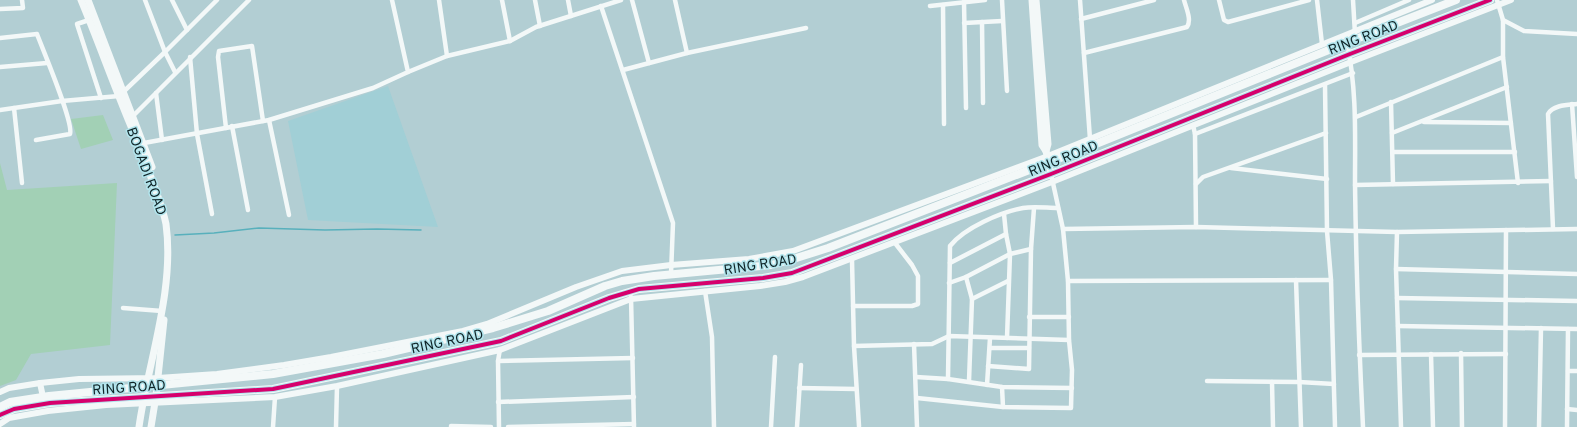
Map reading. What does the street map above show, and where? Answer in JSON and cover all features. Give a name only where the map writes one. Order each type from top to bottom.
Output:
[{"type":"highway","name":"RING ROAD","points":[[0,407],[10,402],[146,382],[258,372],[332,360],[383,354],[493,328],[548,311],[605,286],[622,281],[671,274],[761,266],[790,260],[828,248],[1048,157],[1347,42],[1355,35],[1456,0]]},
{"type":"highway","name":"RING ROAD","points":[[0,415],[14,409],[50,403],[246,395],[500,345],[609,298],[631,295],[656,287],[763,278],[797,271],[1052,178],[1490,0]]},
{"type":"main road","name":"BOGADI ROAD","points":[[81,0],[121,94],[133,116],[144,143],[166,208],[169,222],[171,246],[168,292],[155,399],[150,427]]},
{"type":"main road","name":"BOGADI ROAD","points":[[88,0],[166,223],[167,250],[162,311],[142,400],[139,427]]},
{"type":"main road","points":[[1032,0],[1042,145],[1048,157]]},
{"type":"main road","points":[[1036,0],[1048,157],[1052,178]]},
{"type":"street","points":[[0,9],[23,8],[22,0]]},
{"type":"street","points":[[145,0],[165,52],[175,72]]},
{"type":"street","points":[[172,0],[187,30]]},
{"type":"street","points":[[0,110],[62,101],[101,98],[121,94],[217,0]]},
{"type":"street","points":[[133,116],[190,57],[249,0]]},
{"type":"street","points":[[392,0],[408,72]]},
{"type":"street","points":[[439,0],[447,56]]},
{"type":"street","points":[[502,0],[510,41]]},
{"type":"street","points":[[535,0],[540,26]]},
{"type":"street","points":[[568,0],[571,16]]},
{"type":"street","points":[[144,143],[269,120],[373,88],[447,56],[510,41],[540,26],[621,0]]},
{"type":"street","points":[[632,0],[649,63]]},
{"type":"street","points":[[675,0],[687,53]]},
{"type":"street","points":[[930,6],[985,0]]},
{"type":"street","points":[[1002,0],[1007,91]]},
{"type":"street","points":[[1080,0],[1090,139]]},
{"type":"street","points":[[1081,19],[1154,0]]},
{"type":"street","points":[[1084,53],[1186,28],[1189,20],[1184,0]]},
{"type":"street","points":[[1219,0],[1224,20],[1228,22],[1309,0]]},
{"type":"street","points":[[1317,0],[1322,44]]},
{"type":"street","points":[[1353,0],[1355,35]]},
{"type":"street","points":[[1355,23],[1409,0]]},
{"type":"street","points":[[332,360],[487,324],[576,287],[622,271],[671,265],[749,259],[793,251],[1048,157],[1322,44],[1355,35],[1432,0]]},
{"type":"street","points":[[508,427],[634,425],[631,295],[760,286],[785,282],[852,260],[1052,178],[1193,125],[1350,58],[1498,3],[1511,0]]},
{"type":"street","points":[[964,2],[966,108]]},
{"type":"street","points":[[1498,3],[1503,20],[1503,57],[1518,182]]},
{"type":"street","points":[[943,5],[944,124]]},
{"type":"street","points":[[601,6],[673,223],[671,274]]},
{"type":"street","points":[[89,20],[77,24],[101,98]]},
{"type":"street","points":[[1503,20],[1524,31],[1577,34]]},
{"type":"street","points":[[964,23],[1002,21]]},
{"type":"street","points":[[982,22],[983,103]]},
{"type":"street","points":[[623,70],[687,53],[806,28]]},
{"type":"street","points":[[0,38],[37,34],[62,101],[71,129],[70,134],[36,140]]},
{"type":"street","points":[[1347,42],[1353,73],[1356,117],[1355,185],[1359,355],[1363,427]]},
{"type":"street","points":[[226,128],[218,57],[219,51],[252,46],[263,121]]},
{"type":"street","points":[[190,57],[197,134],[212,214]]},
{"type":"street","points":[[1356,117],[1503,57]]},
{"type":"street","points":[[0,67],[47,63]]},
{"type":"street","points":[[1195,134],[1353,73]]},
{"type":"street","points":[[1325,85],[1327,231],[1331,280],[1335,427]]},
{"type":"street","points":[[1392,133],[1507,87]]},
{"type":"street","points":[[156,93],[162,140]]},
{"type":"street","points":[[1391,102],[1393,184]]},
{"type":"street","points":[[1553,229],[1548,114],[1550,110],[1555,108],[1575,104],[1577,177]]},
{"type":"street","points":[[14,108],[22,183]]},
{"type":"street","points":[[269,120],[289,215]]},
{"type":"street","points":[[1420,122],[1511,123]]},
{"type":"street","points":[[1193,125],[1195,134],[1196,227]]},
{"type":"street","points":[[232,126],[248,210]]},
{"type":"street","points":[[1196,184],[1203,177],[1326,133]]},
{"type":"street","points":[[1393,152],[1515,152]]},
{"type":"street","points":[[1230,168],[1327,179]]},
{"type":"street","points":[[916,398],[1003,407],[1071,408],[1072,370],[1069,340],[1068,281],[1063,229],[1052,178]]},
{"type":"street","points":[[1355,185],[1551,181]]},
{"type":"street","points":[[948,379],[950,246],[966,231],[1004,214],[1024,208],[1058,208]]},
{"type":"street","points":[[988,366],[1029,369],[1028,339],[1034,208]]},
{"type":"street","points":[[1004,214],[1010,254],[1007,338]]},
{"type":"street","points":[[1063,229],[1196,227],[1357,232],[1577,229]]},
{"type":"street","points":[[1504,427],[1506,354],[1506,230]]},
{"type":"street","points":[[1396,232],[1401,427]]},
{"type":"street","points":[[950,263],[1006,234]]},
{"type":"street","points":[[853,306],[912,306],[918,304],[918,276],[912,264],[895,243]]},
{"type":"street","points":[[949,284],[966,277],[1010,254],[1031,249]]},
{"type":"street","points":[[852,260],[854,346],[859,426]]},
{"type":"street","points":[[1396,269],[1577,274]]},
{"type":"street","points":[[966,277],[972,298],[969,381]]},
{"type":"street","points":[[1296,280],[1301,427]]},
{"type":"street","points":[[1068,281],[1331,280]]},
{"type":"street","points":[[972,298],[1008,281]]},
{"type":"street","points":[[705,291],[712,337],[714,427]]},
{"type":"street","points":[[1397,298],[1577,301]]},
{"type":"street","points":[[123,308],[162,311]]},
{"type":"street","points":[[1029,317],[1069,317]]},
{"type":"street","points":[[1398,326],[1577,329]]},
{"type":"street","points":[[1539,427],[1541,328]]},
{"type":"street","points":[[1567,427],[1568,329]]},
{"type":"street","points":[[854,346],[932,344],[949,336],[1069,340]]},
{"type":"street","points":[[987,385],[990,338]]},
{"type":"street","points":[[914,344],[917,427]]},
{"type":"street","points":[[246,395],[275,397],[337,386],[500,345],[498,361],[499,427]]},
{"type":"street","points":[[990,348],[1029,348]]},
{"type":"street","points":[[1359,355],[1461,353],[1506,354]]},
{"type":"street","points":[[1461,353],[1462,427]]},
{"type":"street","points":[[1431,354],[1433,427]]},
{"type":"street","points":[[770,427],[774,357]]},
{"type":"street","points":[[498,361],[633,358]]},
{"type":"street","points":[[797,427],[801,365]]},
{"type":"street","points":[[1568,371],[1577,371]]},
{"type":"street","points":[[916,377],[969,381],[1002,387],[1072,388]]},
{"type":"street","points":[[0,392],[9,388],[79,379],[146,382]]},
{"type":"street","points":[[1207,381],[1334,384]]},
{"type":"street","points":[[1272,382],[1273,427]]},
{"type":"street","points":[[40,383],[43,397]]},
{"type":"street","points":[[336,427],[337,386]]},
{"type":"street","points":[[1002,387],[1003,407]]},
{"type":"street","points":[[800,388],[856,389]]},
{"type":"street","points":[[273,427],[275,397]]},
{"type":"street","points":[[498,402],[634,397]]},
{"type":"street","points":[[0,424],[9,418],[48,411],[142,400]]},
{"type":"street","points":[[1568,410],[1577,410]]},
{"type":"street","points":[[451,426],[491,427]]},
{"type":"shaded area","points":[[388,86],[438,227],[308,220],[288,121]]},
{"type":"green space","points":[[103,115],[113,140],[81,149],[71,119]]},
{"type":"green space","points":[[0,163],[7,190],[117,183],[110,345],[31,354],[16,380],[0,386]]},
{"type":"waterway","points":[[175,235],[214,233],[259,228],[421,230]]},
{"type":"cycle path","points":[[0,415],[14,409],[50,403],[273,389],[501,341],[609,298],[639,289],[763,278],[792,273],[1051,174],[1350,54],[1490,0]]}]
